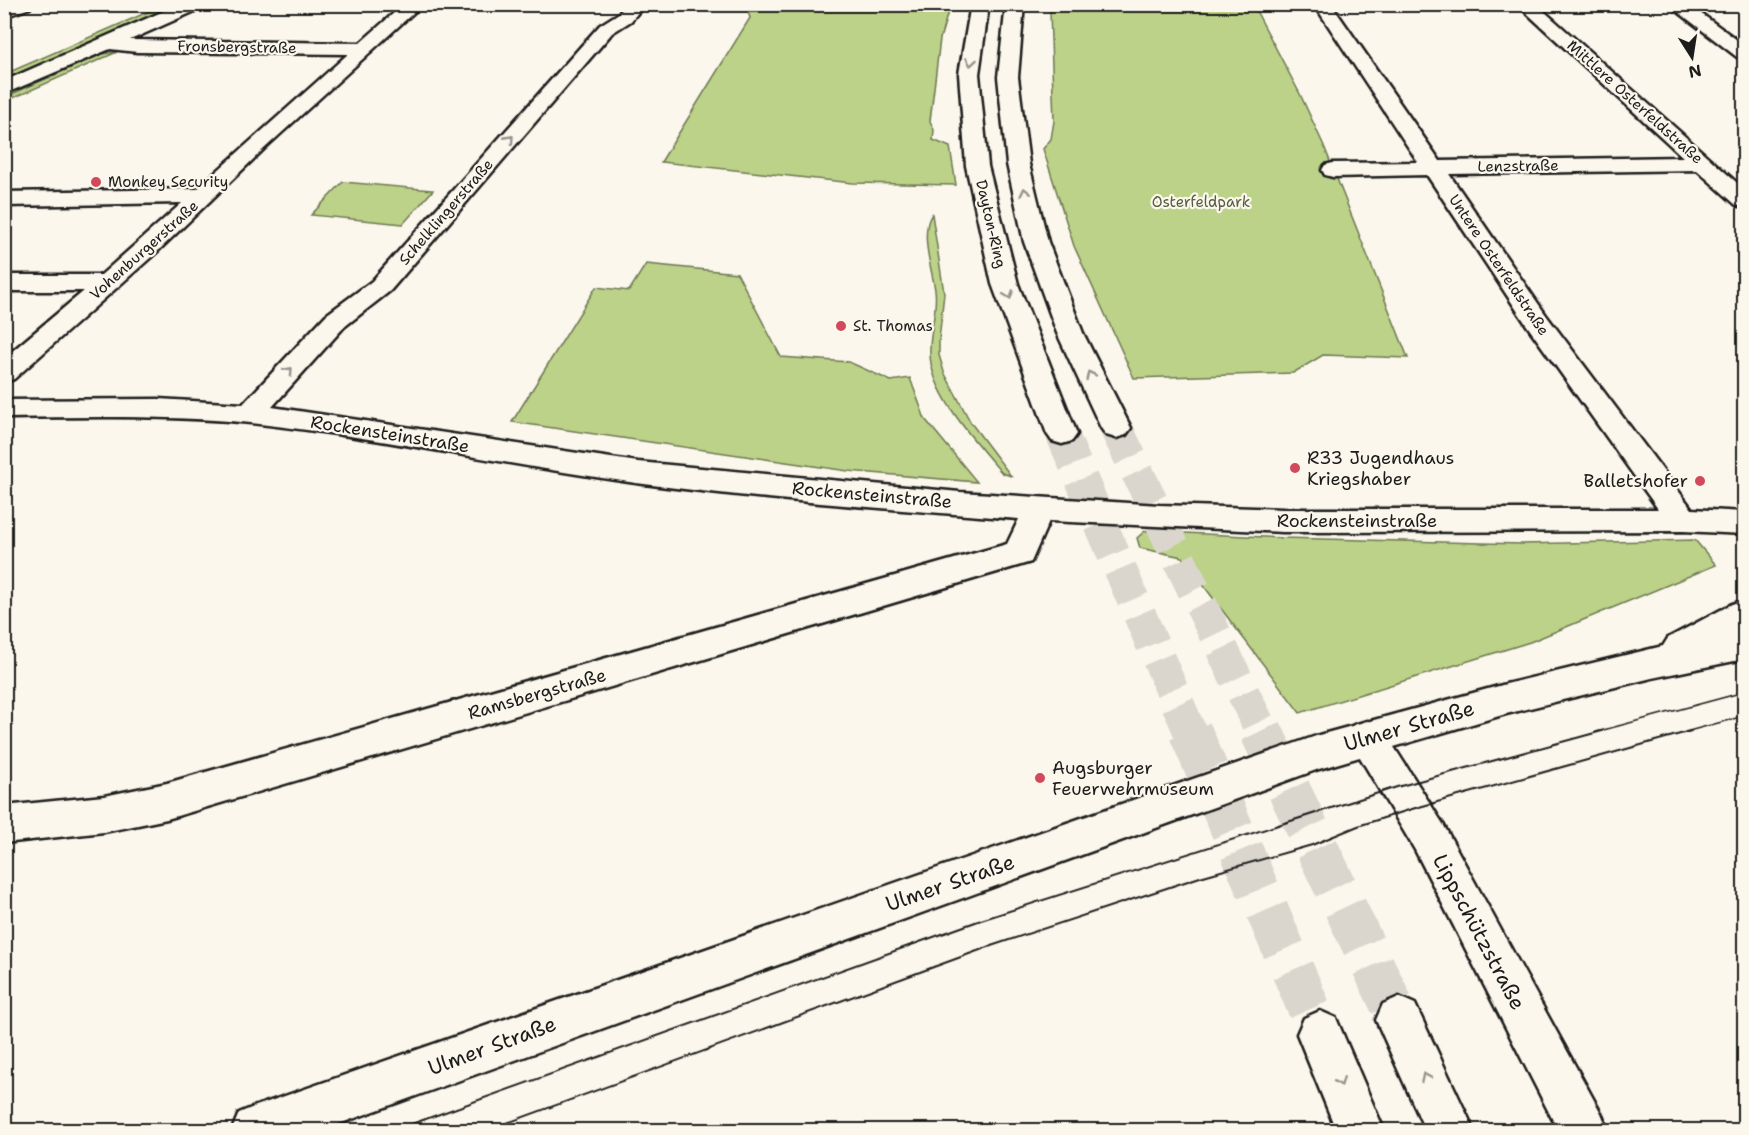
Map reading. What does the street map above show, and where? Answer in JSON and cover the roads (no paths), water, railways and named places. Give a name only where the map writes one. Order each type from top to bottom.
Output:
[{"type":"main road","points":[[4,12],[24,4]]},
{"type":"main road","points":[[4,88],[196,4]]},
{"type":"main road","name":"Vohenburgerstraße","points":[[4,374],[108,283],[415,4]]},
{"type":"main road","name":"Schelklingerstraße","points":[[250,414],[335,321],[381,286],[606,29],[625,17],[637,4]]},
{"type":"main road","name":"Dayton-Ring","points":[[980,4],[969,74],[977,166],[1005,284],[1062,434]]},
{"type":"main road","points":[[1016,4],[1008,77],[1018,164],[1034,231],[1059,306],[1116,428]]},
{"type":"main road","name":"Untere Osterfeldstraße","points":[[1322,4],[1538,321],[1683,520]]},
{"type":"main road","name":"Mittlere Osterfeldstraße","points":[[1525,4],[1744,200]]},
{"type":"main road","points":[[1676,4],[1744,53]]},
{"type":"main road","name":"Fronsbergstraße","points":[[109,43],[137,46],[366,49]]},
{"type":"main road","name":"Lenzstraße","points":[[1333,170],[1433,166],[1703,164]]},
{"type":"main road","points":[[4,199],[203,196]]},
{"type":"main road","points":[[4,283],[108,283]]},
{"type":"main road","name":"Rockensteinstraße","points":[[4,409],[160,408],[250,414],[410,435],[514,454],[687,478],[1039,509],[1300,521],[1683,520],[1744,523]]},
{"type":"main road","name":"Ramsbergstraße","points":[[4,825],[104,814],[167,801],[1019,553],[1039,509]]},
{"type":"main road","name":"Ulmer Straße","points":[[1652,663],[1744,613]]},
{"type":"main road","name":"Ulmer Straße","points":[[255,1131],[1265,769],[1366,737],[1652,663],[1744,645]]},
{"type":"main road","name":"Lippschützstraße","points":[[1366,737],[1429,837],[1584,1131]]},
{"type":"main road","points":[[1399,1020],[1450,1131]]},
{"type":"main road","points":[[1320,1034],[1360,1131]]},
{"type":"tunnel","points":[[1116,428],[1262,732]]},
{"type":"tunnel","points":[[1062,434],[1190,732]]},
{"type":"tunnel","points":[[1190,731],[1320,1034]]},
{"type":"tunnel","points":[[1261,731],[1399,1020]]},
{"type":"tram line","points":[[1596,732],[1744,692]]},
{"type":"tram line","points":[[1685,732],[1744,716]]},
{"type":"tram line","points":[[395,1130],[981,920],[1397,787],[1602,731]]},
{"type":"tram line","points":[[488,1130],[991,946],[1200,877],[1312,845],[1358,826],[1412,809],[1691,731]]},
{"type":"place","name":"Monkey Security","points":[[96,182]]},
{"type":"place","name":"St. Thomas","points":[[841,326]]},
{"type":"place","name":"R33 Jugendhaus Kriegshaber","points":[[1295,468]]},
{"type":"place","name":"Balletshofer","points":[[1700,481]]},
{"type":"place","name":"Augsburger Feuerwehrmuseum","points":[[1040,778]]},
{"type":"park label","name":"Osterfeldpark","points":[[1201,202]]}]
